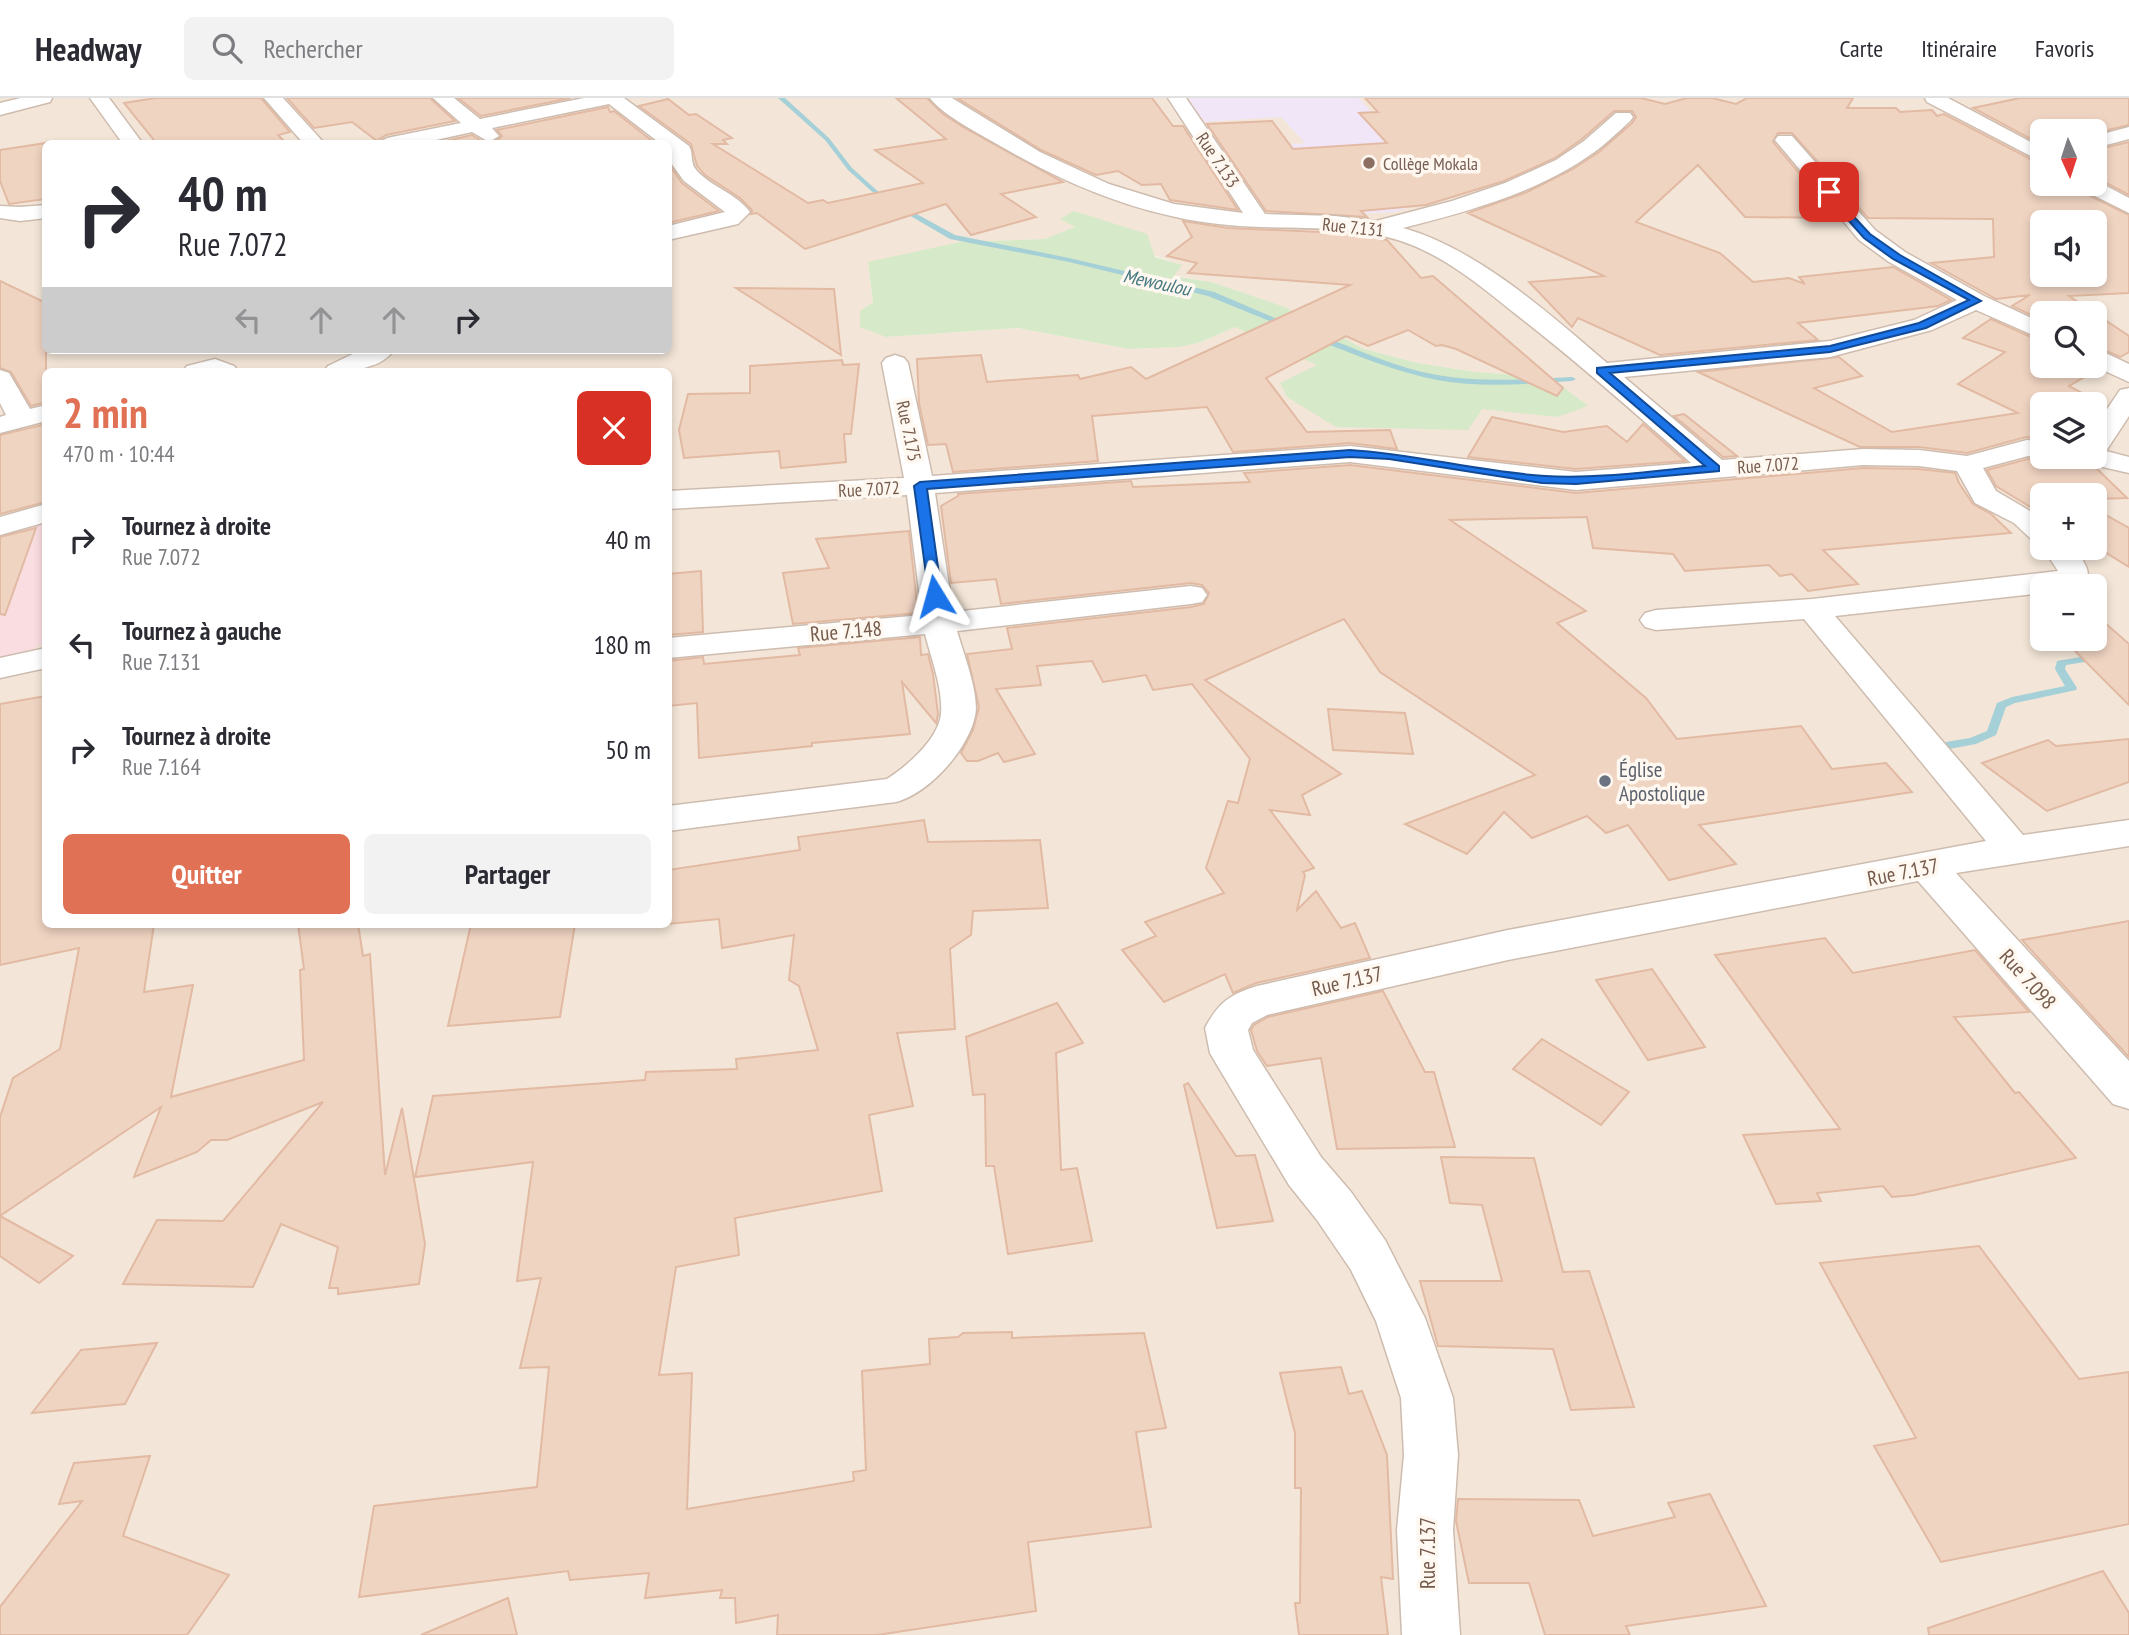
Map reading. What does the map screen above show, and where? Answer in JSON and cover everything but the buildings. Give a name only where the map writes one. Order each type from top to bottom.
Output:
[{"type":"street","points":[[0,110],[43,98]]},
{"type":"street","points":[[99,98],[130,140]]},
{"type":"street","points":[[273,98],[311,140]]},
{"type":"street","points":[[442,98],[494,140]]},
{"type":"street","points":[[407,140],[612,98],[669,140]]},
{"type":"street","name":"Rue 7.131","points":[[939,98],[985,130],[1029,155],[1132,200],[1162,209],[1208,217],[1377,228],[1426,243],[1462,261],[1545,324],[1715,469]]},
{"type":"street","name":"Rue 7.133","points":[[1177,98],[1259,221]]},
{"type":"street","points":[[1934,98],[2030,150]]},
{"type":"street","points":[[1377,228],[1455,207],[1525,182],[1586,149],[1623,117]]},
{"type":"street","points":[[2107,139],[2129,133]]},
{"type":"street","points":[[1785,140],[1867,236],[1897,257],[1976,301],[2030,326]]},
{"type":"street","points":[[672,143],[682,150],[681,163],[691,177],[739,212],[735,216],[672,232]]},
{"type":"street","points":[[2107,195],[2129,207]]},
{"type":"street","points":[[0,212],[20,215],[42,212]]},
{"type":"street","points":[[1601,371],[1830,349],[1923,326],[1976,301]]},
{"type":"street","points":[[343,368],[373,354]]},
{"type":"street","points":[[2107,362],[2129,374]]},
{"type":"street","name":"Rue 7.175","points":[[672,818],[897,790],[918,776],[940,750],[958,716],[957,696],[939,623],[920,486],[895,363]]},
{"type":"street","points":[[0,377],[23,419]]},
{"type":"street","points":[[2107,429],[2129,396]]},
{"type":"street","points":[[2030,448],[1967,464],[1985,496],[2030,522]]},
{"type":"street","name":"Rue 7.072","points":[[672,500],[920,486],[1350,454],[1389,456],[1512,476],[1564,480],[1863,457],[1919,458],[1967,464]]},
{"type":"street","points":[[2107,460],[2129,465]]},
{"type":"street","points":[[0,526],[42,514]]},
{"type":"street","points":[[1656,620],[1812,609],[2051,583],[2073,576],[2073,567],[2067,560]]},
{"type":"street","name":"Rue 7.148","points":[[672,648],[939,623],[1191,595]]},
{"type":"street","points":[[1812,609],[2014,849]]},
{"type":"street","points":[[0,668],[42,659]]},
{"type":"street","name":"Rue 7.137","points":[[1431,1635],[1425,1530],[1431,1455],[1427,1398],[1400,1318],[1368,1255],[1305,1171],[1232,1053],[1226,1028],[1237,1012],[1257,1002],[1508,945],[2014,849],[2129,833]]},
{"type":"street","name":"Rue 7.098","points":[[1928,867],[2129,1091]]},
{"type":"shaded area","points":[[0,98],[2129,98],[2129,1635],[0,1635]],"holes":[[[1076,227],[1181,265],[1173,275],[1211,282],[1284,307],[1364,349],[1418,363],[1475,372],[1550,377],[1557,417],[1280,383],[1318,365],[1235,327],[1201,342],[1180,347],[1129,349],[1018,328],[886,337],[860,311],[873,302],[868,263],[960,242],[1045,239]]]},
{"type":"shaded area","name":"Collège Mokala","points":[[1359,98],[1446,195],[1394,212],[1276,216],[1225,149],[1305,143],[1281,117],[1205,122],[1187,100]]},
{"type":"shaded area","points":[[42,515],[42,644],[27,652],[0,657],[0,526]]},
{"type":"green space","points":[[1074,211],[1147,234],[1155,257],[1182,265],[1174,276],[1211,282],[1285,307],[1364,349],[1418,363],[1475,372],[1550,377],[1588,406],[1557,417],[1482,409],[1468,430],[1336,427],[1287,397],[1280,383],[1317,365],[1235,327],[1201,342],[1180,347],[1129,349],[1018,328],[886,337],[860,327],[860,311],[873,302],[868,262],[960,242],[1045,239],[1075,227],[1060,219]]},
{"type":"waterway","name":"Mewoulou","points":[[781,98],[827,139],[850,169],[880,196],[953,237],[1069,260],[1211,294],[1287,325]]},
{"type":"waterway","name":"Mewoulou","points":[[1317,337],[1391,365],[1453,380],[1521,382],[1572,379]]},
{"type":"waterway","points":[[1944,746],[1972,741],[1992,733],[2001,705],[2012,700],[2072,688],[2060,669],[2061,663],[2129,652]]},
{"type":"place","name":"Collège Mokala","points":[[1369,163]]},
{"type":"place","name":"Église Apostolique","points":[[1605,781]]},
{"type":"route","points":[[935,596],[920,486],[1350,454],[1389,456],[1512,476],[1576,481],[1715,469],[1601,371],[1830,349],[1923,326],[1976,301],[1897,257],[1867,236],[1829,192]]}]
